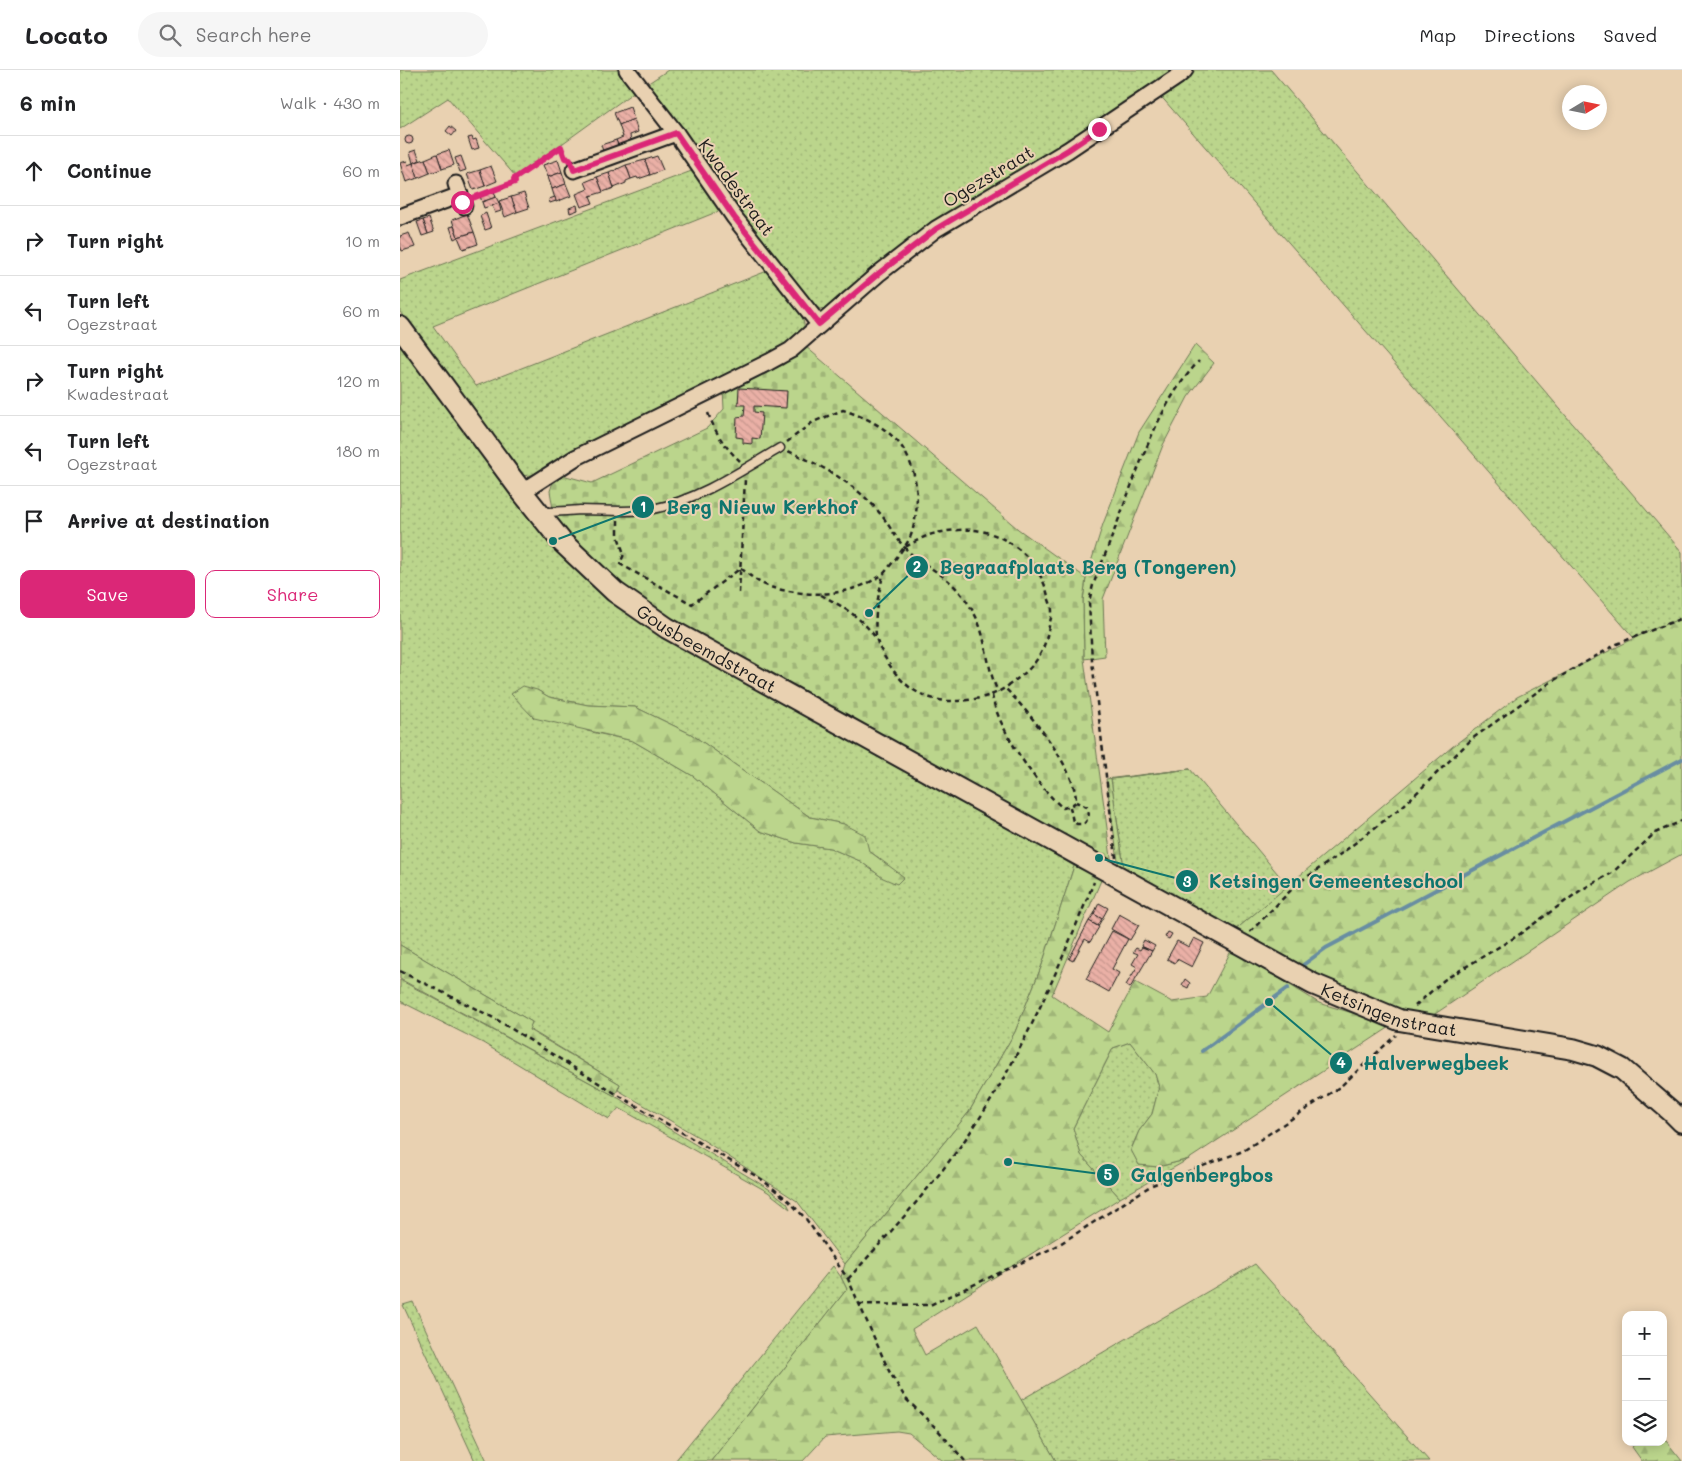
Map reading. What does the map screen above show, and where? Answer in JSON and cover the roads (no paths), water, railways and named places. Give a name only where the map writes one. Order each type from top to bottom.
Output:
[{"type":"street","name":"Kwadestraat","points":[[627,70],[676,133],[734,217],[819,324]]},
{"type":"street","name":"Ogezstraat","points":[[522,492],[575,458],[790,350],[878,274],[936,229],[1068,150],[1185,70]]},
{"type":"street","points":[[574,170],[676,133]]},
{"type":"street","points":[[400,217],[461,196]]},
{"type":"street","name":"Gousbeemdstraat","points":[[400,327],[538,512],[573,554],[615,592],[667,628],[1109,872]]},
{"type":"street","name":"Ketsingenstraat","points":[[1109,872],[1313,984],[1404,1021],[1573,1049],[1597,1056],[1622,1069],[1682,1122]]},
{"type":"lane","points":[[538,512],[652,509],[702,492],[780,448]]},
{"type":"waterway","points":[[1303,965],[1326,948],[1682,759]]},
{"type":"waterway","points":[[1202,1051],[1288,988]]},
{"type":"place","name":"Berg Nieuw Kerkhof","points":[[553,541]]},
{"type":"place","name":"Begraafplaats Berg (Tongeren)","points":[[869,613]]},
{"type":"place","name":"Ketsingen Gemeenteschool","points":[[1099,858]]},
{"type":"place","name":"Halverwegbeek","points":[[1269,1002]]},
{"type":"place","name":"Galgenbergbos","points":[[1008,1162]]}]
